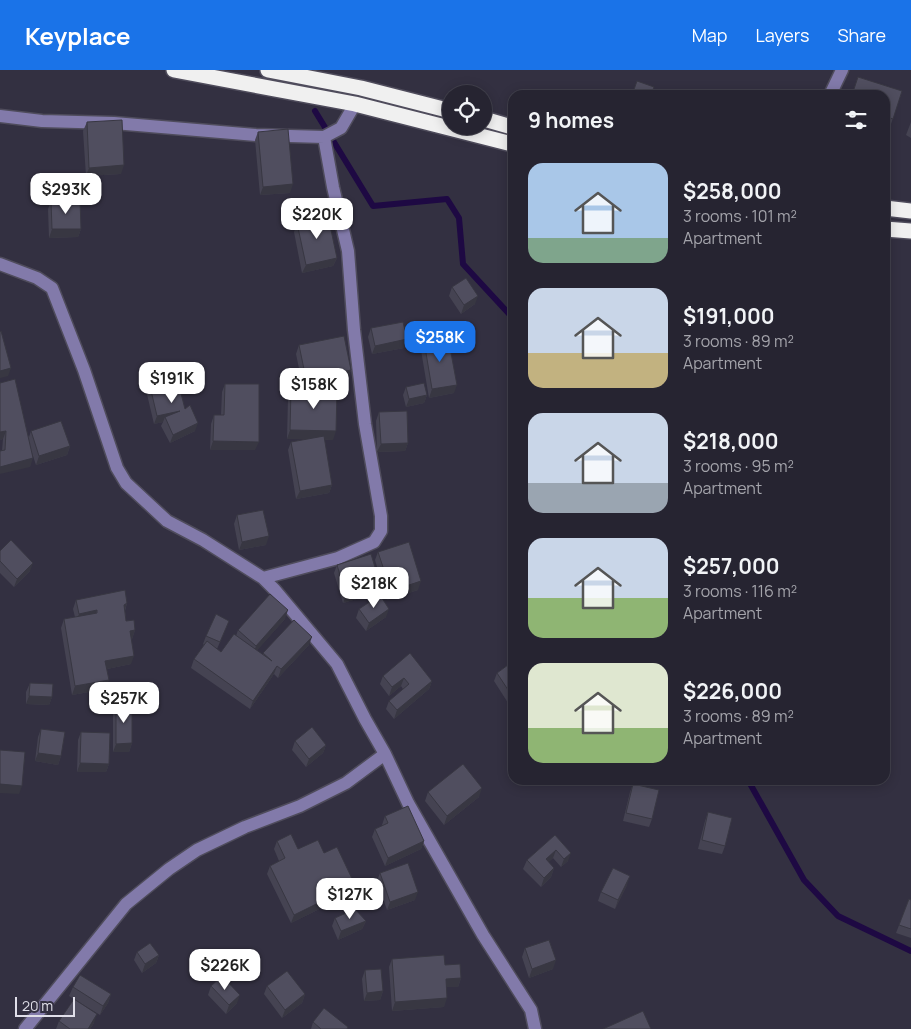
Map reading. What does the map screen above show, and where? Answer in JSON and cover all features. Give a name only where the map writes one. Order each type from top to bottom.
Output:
[{"type":"highway","points":[[174,70],[355,104],[508,143]]},
{"type":"highway","points":[[268,70],[362,88],[442,109]]},
{"type":"highway","points":[[492,121],[508,126]]},
{"type":"highway","points":[[890,209],[911,211]]},
{"type":"highway","points":[[890,229],[911,231]]},
{"type":"street","points":[[832,90],[842,70]]},
{"type":"street","points":[[0,116],[256,135],[324,137],[341,128],[355,104]]},
{"type":"street","points":[[263,578],[338,558],[374,542],[381,531],[382,516],[365,424],[354,330],[348,251],[324,137]]},
{"type":"street","points":[[0,264],[37,278],[52,288],[84,370],[117,468],[126,483],[168,521],[203,540],[263,578],[276,590],[337,664],[385,754],[408,803],[478,927],[530,1010],[536,1029]]},
{"type":"street","points":[[25,1029],[126,904],[168,869],[197,850],[300,806],[346,783],[385,754]]},
{"type":"building","points":[[858,77],[902,91],[893,119],[890,118],[890,90],[854,90]]},
{"type":"building","points":[[637,81],[654,87],[653,90],[634,90]]},
{"type":"building","points":[[122,120],[124,165],[89,168],[87,122]]},
{"type":"building","points":[[288,129],[293,184],[263,187],[258,132]]},
{"type":"building","points":[[80,200],[81,229],[52,229],[51,201]]},
{"type":"building","points":[[328,216],[337,258],[306,265],[297,223]]},
{"type":"building","points":[[466,278],[478,296],[464,305],[452,287]]},
{"type":"building","points":[[403,322],[407,339],[375,346],[371,328]]},
{"type":"building","points":[[0,332],[11,368],[0,371]]},
{"type":"building","points":[[344,336],[351,370],[306,379],[299,345]]},
{"type":"building","points":[[448,337],[457,385],[432,389],[424,341]]},
{"type":"building","points":[[176,374],[185,409],[190,405],[198,423],[173,435],[165,417],[180,411],[157,416],[149,382]]},
{"type":"building","points":[[15,379],[33,458],[0,467],[0,451],[5,450],[6,431],[0,432],[0,383]]},
{"type":"building","points":[[424,383],[427,395],[409,399],[406,387]]},
{"type":"building","points":[[225,384],[259,384],[259,442],[213,441],[214,415],[224,415]]},
{"type":"building","points":[[291,390],[337,391],[336,431],[290,430]]},
{"type":"building","points":[[407,411],[408,443],[381,444],[379,412]]},
{"type":"building","points":[[61,421],[70,446],[39,456],[31,431]]},
{"type":"building","points":[[324,436],[332,485],[300,491],[291,442]]},
{"type":"building","points":[[263,510],[269,536],[242,542],[237,515]]},
{"type":"building","points":[[11,540],[33,563],[17,579],[0,561],[0,551]]},
{"type":"building","points":[[409,542],[421,581],[391,591],[378,552]]},
{"type":"building","points":[[371,554],[380,584],[346,595],[337,565]]},
{"type":"building","points":[[125,590],[127,603],[124,605],[126,621],[134,620],[135,630],[130,631],[134,656],[105,661],[109,680],[75,686],[64,619],[97,613],[97,610],[79,614],[76,600]]},
{"type":"building","points":[[270,594],[288,610],[256,646],[238,630]]},
{"type":"building","points":[[380,595],[389,609],[369,623],[359,609]]},
{"type":"building","points":[[216,614],[229,621],[220,642],[206,636]]},
{"type":"building","points":[[294,620],[312,637],[281,669],[277,666],[253,701],[194,659],[207,641],[221,652],[234,634],[272,661],[263,653]]},
{"type":"building","points":[[410,653],[432,681],[397,710],[389,701],[409,684],[404,678],[392,687],[383,676]]},
{"type":"building","points":[[508,665],[508,690],[497,673]]},
{"type":"building","points":[[30,683],[53,684],[52,697],[29,696]]},
{"type":"building","points":[[116,704],[132,704],[132,743],[116,744]]},
{"type":"building","points":[[312,727],[326,745],[309,759],[295,741]]},
{"type":"building","points":[[41,729],[65,732],[61,756],[38,753]]},
{"type":"building","points":[[81,732],[110,733],[109,764],[80,763]]},
{"type":"building","points":[[0,750],[25,752],[22,786],[0,784]]},
{"type":"building","points":[[463,764],[482,788],[447,816],[428,792]]},
{"type":"building","points":[[633,785],[659,790],[652,819],[626,813]]},
{"type":"building","points":[[408,806],[424,841],[388,858],[375,829],[388,823],[385,816]]},
{"type":"building","points":[[708,812],[732,818],[725,846],[702,840]]},
{"type":"building","points":[[291,834],[298,849],[318,840],[324,853],[337,847],[355,885],[294,915],[270,866],[285,858],[277,841]]},
{"type":"building","points":[[555,835],[571,853],[564,859],[556,850],[546,859],[554,868],[544,878],[527,860]]},
{"type":"building","points":[[408,863],[418,892],[390,902],[380,873]]},
{"type":"building","points":[[613,868],[630,876],[618,900],[601,892]]},
{"type":"building","points":[[909,899],[911,900],[911,929],[899,925]]},
{"type":"building","points":[[355,909],[366,921],[341,931],[335,918]]},
{"type":"building","points":[[549,940],[556,960],[532,969],[525,948]]},
{"type":"building","points":[[150,943],[159,955],[145,964],[137,952]]},
{"type":"building","points":[[444,955],[445,965],[460,964],[461,978],[446,979],[447,998],[395,1002],[392,959]]},
{"type":"building","points":[[381,969],[383,991],[367,993],[365,970]]},
{"type":"building","points":[[287,971],[305,994],[285,1010],[267,986]]},
{"type":"building","points":[[80,975],[111,994],[103,1006],[73,987]]},
{"type":"building","points":[[222,976],[240,995],[229,1005],[211,986]]},
{"type":"building","points":[[74,999],[97,1014],[88,1029],[70,1029],[59,1021]]},
{"type":"building","points":[[324,1008],[348,1027],[347,1029],[321,1029],[313,1022]]},
{"type":"building","points":[[643,1011],[651,1029],[603,1029]]},
{"type":"waterway","points":[[315,111],[373,206],[447,199],[459,218],[463,264],[508,313]]},
{"type":"waterway","points":[[751,785],[804,880],[838,916],[911,951]]}]
